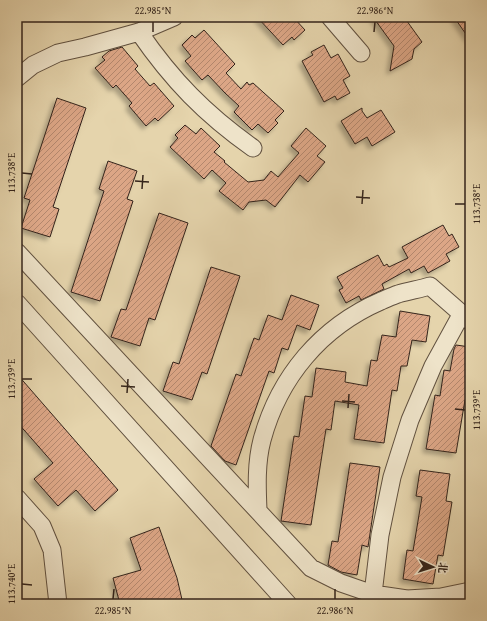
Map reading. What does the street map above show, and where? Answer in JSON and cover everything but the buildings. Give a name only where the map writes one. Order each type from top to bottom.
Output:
[{"type":"street","points":[[17,78],[33,65],[58,53],[139,32],[174,17]]},
{"type":"street","points":[[330,17],[361,53]]},
{"type":"street","points":[[139,32],[166,70],[198,104],[215,120],[253,148]]},
{"type":"street","points":[[17,252],[311,568],[341,584],[373,594],[407,598],[441,597],[470,591]]},
{"type":"street","points":[[258,510],[257,475],[262,441],[273,408],[289,377],[310,350],[336,326],[365,308],[397,294],[430,286],[466,317],[433,366],[410,420],[392,477],[380,535],[373,594]]},
{"type":"street","points":[[17,303],[288,604]]},
{"type":"street","points":[[17,498],[42,526],[52,550],[58,604]]}]
